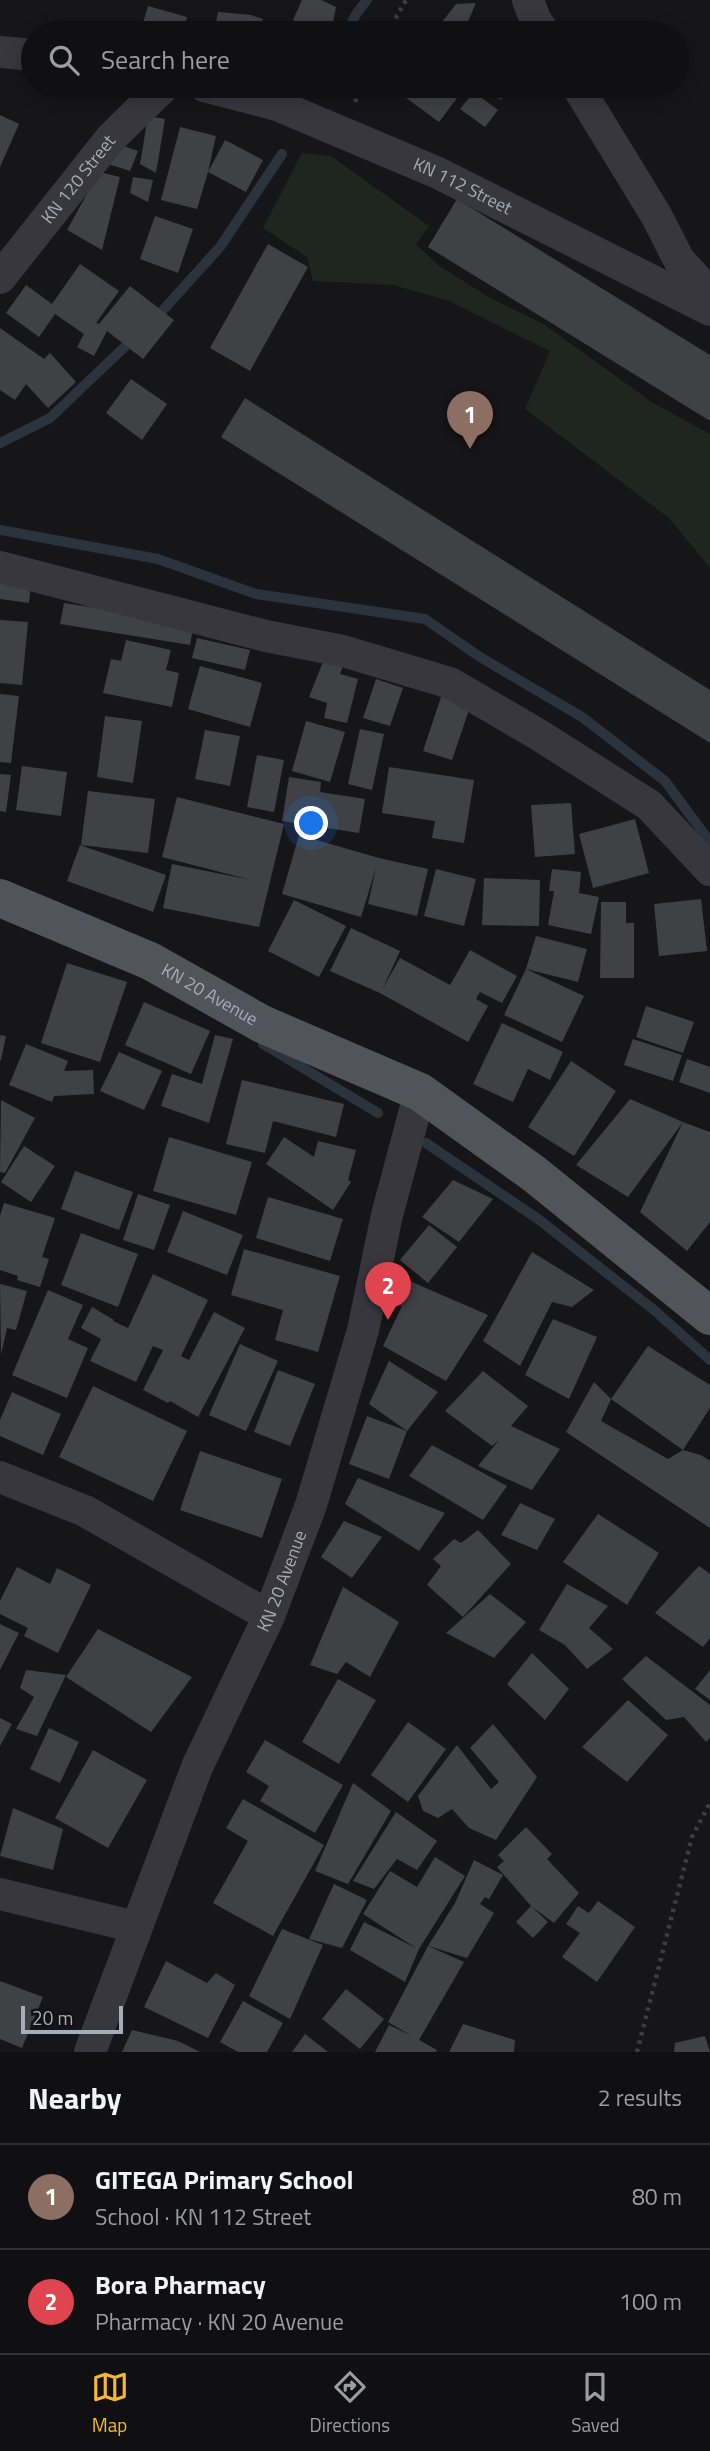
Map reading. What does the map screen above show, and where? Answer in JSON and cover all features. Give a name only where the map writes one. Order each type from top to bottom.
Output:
[{"type":"main road","name":"KN 20 Avenue","points":[[0,898],[149,961],[262,1024],[420,1092],[534,1173],[710,1316]]},
{"type":"street","points":[[528,0],[536,21]]},
{"type":"street","points":[[0,52],[21,54]]},
{"type":"street","name":"KN 120 Street","points":[[0,278],[111,138],[152,98]]},
{"type":"street","name":"KN 112 Street","points":[[250,98],[277,105],[438,173],[710,310]]},
{"type":"street","points":[[584,98],[656,215],[680,260],[710,295]]},
{"type":"street","points":[[0,568],[266,636],[343,651],[450,683],[539,735],[649,805],[710,870]]},
{"type":"street","name":"KN 20 Avenue","points":[[90,2052],[197,1768],[268,1616],[311,1506],[363,1330],[387,1215],[420,1092]]},
{"type":"street","points":[[0,1477],[85,1511],[268,1616]]},
{"type":"street","points":[[0,1894],[136,1927]]},
{"type":"path","points":[[394,21],[406,0]]},
{"type":"path","points":[[636,2052],[692,1836],[710,1803]]},
{"type":"shaded area","points":[[302,153],[331,156],[429,226],[416,244],[438,265],[490,298],[542,323],[653,403],[710,434],[710,568],[669,518],[525,409],[550,351],[449,301],[393,285],[313,281],[307,257],[263,228]]},
{"type":"building","points":[[302,0],[321,0],[336,7],[333,21],[293,20]]},
{"type":"building","points":[[476,3],[468,21],[443,21],[456,4]]},
{"type":"building","points":[[148,6],[187,17],[186,21],[144,21]]},
{"type":"building","points":[[218,12],[251,15],[263,19],[262,21],[216,21]]},
{"type":"building","points":[[406,98],[457,98],[439,122]]},
{"type":"building","points":[[469,98],[482,98],[498,110],[485,127],[460,109]]},
{"type":"building","points":[[0,115],[19,124],[0,167]]},
{"type":"building","points":[[148,116],[165,119],[156,173],[140,164]]},
{"type":"building","points":[[180,127],[216,136],[197,209],[161,200]]},
{"type":"building","points":[[225,140],[263,160],[246,192],[208,172]]},
{"type":"building","points":[[112,142],[138,151],[130,171],[105,163]]},
{"type":"building","points":[[99,172],[120,177],[102,250],[67,230]]},
{"type":"building","points":[[133,177],[153,180],[148,202],[130,193]]},
{"type":"building","points":[[457,199],[710,355],[710,421],[428,247]]},
{"type":"building","points":[[155,216],[193,229],[178,273],[140,259]]},
{"type":"building","points":[[268,244],[308,267],[250,371],[210,348]]},
{"type":"building","points":[[80,264],[119,291],[96,323],[99,324],[130,286],[174,320],[143,359],[107,331],[94,356],[77,347],[84,334],[55,314],[39,337],[6,313],[26,285],[52,304]]},
{"type":"building","points":[[0,328],[44,359],[50,353],[76,382],[48,408],[26,384],[15,400],[0,390]]},
{"type":"building","points":[[131,379],[167,404],[142,440],[106,413]]},
{"type":"building","points":[[245,398],[710,690],[710,743],[221,437]]},
{"type":"building","points":[[0,581],[31,584],[29,603],[0,599]]},
{"type":"building","points":[[64,603],[194,623],[190,645],[60,624]]},
{"type":"building","points":[[0,620],[28,622],[22,685],[0,683]]},
{"type":"building","points":[[197,638],[250,650],[245,670],[192,658]]},
{"type":"building","points":[[126,640],[171,650],[166,670],[179,673],[172,707],[103,693],[111,659],[121,661]]},
{"type":"building","points":[[326,654],[345,661],[340,674],[358,679],[347,723],[324,718],[327,703],[309,697]]},
{"type":"building","points":[[200,666],[262,683],[250,727],[188,709]]},
{"type":"building","points":[[376,679],[403,688],[390,726],[363,718]]},
{"type":"building","points":[[0,694],[19,696],[11,763],[0,762]]},
{"type":"building","points":[[442,694],[471,704],[452,760],[423,751]]},
{"type":"building","points":[[105,716],[142,721],[133,783],[97,777]]},
{"type":"building","points":[[306,721],[345,732],[330,782],[292,771]]},
{"type":"building","points":[[360,729],[384,734],[372,790],[348,784]]},
{"type":"building","points":[[205,730],[240,736],[230,786],[195,779]]},
{"type":"building","points":[[257,755],[284,760],[274,812],[247,807]]},
{"type":"building","points":[[22,766],[67,772],[61,816],[16,810]]},
{"type":"building","points":[[389,767],[474,780],[464,843],[432,838],[435,821],[382,813]]},
{"type":"building","points":[[0,774],[11,775],[6,812],[0,811]]},
{"type":"building","points":[[289,777],[321,782],[320,792],[365,799],[359,833],[282,821]]},
{"type":"building","points":[[88,791],[155,799],[148,853],[81,845]]},
{"type":"building","points":[[177,797],[284,824],[259,927],[163,908],[172,864],[251,880],[162,857]]},
{"type":"building","points":[[571,803],[575,854],[535,857],[531,805]]},
{"type":"building","points":[[635,819],[649,873],[593,888],[579,834]]},
{"type":"building","points":[[299,835],[428,869],[417,916],[368,904],[376,868],[361,917],[282,894]]},
{"type":"building","points":[[80,845],[166,875],[153,912],[67,881]]},
{"type":"building","points":[[436,869],[476,879],[464,926],[424,916]]},
{"type":"building","points":[[552,869],[581,872],[579,893],[599,897],[591,934],[548,925],[554,891],[549,891]]},
{"type":"building","points":[[484,878],[540,880],[539,926],[482,925]]},
{"type":"building","points":[[701,899],[707,951],[659,956],[654,904]]},
{"type":"building","points":[[294,900],[346,926],[319,977],[268,951]]},
{"type":"building","points":[[601,902],[626,902],[626,923],[634,923],[634,978],[600,978]]},
{"type":"building","points":[[351,928],[400,951],[383,988],[400,958],[450,985],[470,950],[517,976],[502,1003],[480,992],[476,999],[488,1006],[468,1042],[380,993],[330,971]]},
{"type":"building","points":[[536,936],[587,949],[578,982],[526,969]]},
{"type":"building","points":[[67,963],[127,982],[100,1062],[41,1043]]},
{"type":"building","points":[[526,969],[584,996],[562,1042],[504,1015]]},
{"type":"building","points":[[144,1002],[210,1031],[191,1074],[125,1045]]},
{"type":"building","points":[[646,1006],[694,1022],[683,1053],[636,1037]]},
{"type":"building","points":[[502,1023],[563,1052],[550,1080],[528,1069],[513,1102],[473,1084]]},
{"type":"building","points":[[0,1035],[6,1036],[1,1060],[0,1060]]},
{"type":"building","points":[[215,1035],[233,1039],[209,1123],[161,1106],[172,1074],[202,1084]]},
{"type":"building","points":[[633,1039],[682,1055],[673,1081],[624,1065]]},
{"type":"building","points":[[26,1044],[68,1061],[64,1071],[93,1070],[94,1094],[54,1096],[52,1102],[9,1085]]},
{"type":"building","points":[[119,1052],[162,1071],[144,1110],[100,1091]]},
{"type":"building","points":[[687,1059],[710,1067],[710,1093],[679,1082]]},
{"type":"building","points":[[571,1061],[616,1091],[574,1156],[528,1127]]},
{"type":"building","points":[[242,1080],[344,1104],[336,1137],[273,1121],[265,1153],[226,1144]]},
{"type":"building","points":[[630,1099],[683,1122],[628,1197],[576,1165]]},
{"type":"building","points":[[1,1100],[35,1118],[5,1173],[0,1172]]},
{"type":"building","points":[[683,1122],[710,1132],[710,1222],[687,1251],[640,1212]]},
{"type":"building","points":[[169,1137],[252,1162],[236,1215],[153,1191]]},
{"type":"building","points":[[284,1137],[314,1157],[318,1141],[356,1150],[348,1180],[351,1182],[333,1210],[266,1164]]},
{"type":"building","points":[[24,1146],[55,1166],[31,1202],[1,1182]]},
{"type":"building","points":[[75,1171],[133,1192],[119,1230],[61,1209]]},
{"type":"building","points":[[453,1180],[493,1199],[459,1242],[422,1217]]},
{"type":"building","points":[[138,1194],[170,1205],[154,1250],[123,1240]]},
{"type":"building","points":[[268,1197],[343,1219],[330,1261],[256,1238]]},
{"type":"building","points":[[4,1203],[55,1218],[42,1257],[49,1259],[40,1287],[17,1280],[18,1276],[0,1270],[0,1216]]},
{"type":"building","points":[[183,1211],[243,1235],[227,1275],[167,1252]]},
{"type":"building","points":[[429,1225],[457,1247],[428,1283],[400,1260]]},
{"type":"building","points":[[81,1233],[138,1254],[118,1307],[61,1285]]},
{"type":"building","points":[[244,1249],[340,1276],[318,1352],[275,1340],[283,1310],[231,1295]]},
{"type":"building","points":[[532,1252],[594,1290],[572,1307],[552,1302],[520,1366],[483,1341]]},
{"type":"building","points":[[153,1274],[208,1300],[181,1356],[189,1360],[214,1312],[245,1328],[198,1417],[143,1390],[163,1350],[153,1346],[136,1382],[90,1361],[101,1339],[81,1328],[92,1307],[128,1328]]},
{"type":"building","points":[[405,1279],[488,1315],[446,1381],[383,1346],[402,1306],[391,1301]]},
{"type":"building","points":[[0,1284],[27,1291],[16,1330],[7,1328],[1,1355]]},
{"type":"building","points":[[48,1290],[83,1305],[68,1339],[88,1348],[67,1398],[12,1375]]},
{"type":"building","points":[[553,1319],[597,1337],[569,1399],[525,1375]]},
{"type":"building","points":[[240,1344],[278,1361],[246,1431],[209,1415]]},
{"type":"building","points":[[648,1346],[710,1385],[710,1408],[683,1450],[611,1399]]},
{"type":"building","points":[[389,1361],[438,1392],[407,1431],[369,1404]]},
{"type":"building","points":[[278,1370],[315,1384],[290,1446],[254,1432]]},
{"type":"building","points":[[483,1371],[528,1406],[511,1426],[560,1449],[532,1490],[478,1466],[499,1440],[492,1446],[445,1411]]},
{"type":"building","points":[[594,1382],[611,1399],[601,1421],[668,1459],[683,1450],[701,1455],[710,1461],[710,1528],[566,1432]]},
{"type":"building","points":[[93,1386],[187,1431],[153,1501],[59,1457]]},
{"type":"building","points":[[12,1392],[61,1414],[43,1455],[0,1436],[0,1420]]},
{"type":"building","points":[[367,1416],[407,1431],[389,1479],[349,1464]]},
{"type":"building","points":[[432,1445],[507,1486],[483,1520],[409,1476]]},
{"type":"building","points":[[200,1451],[282,1479],[262,1538],[180,1510]]},
{"type":"building","points":[[358,1478],[445,1513],[419,1551],[345,1504]]},
{"type":"building","points":[[520,1503],[555,1519],[537,1550],[501,1535]]},
{"type":"building","points":[[598,1514],[659,1553],[627,1605],[563,1562]]},
{"type":"building","points":[[344,1521],[382,1537],[352,1578],[321,1557]]},
{"type":"building","points":[[478,1530],[511,1564],[463,1617],[427,1585],[441,1566],[433,1559],[454,1539],[461,1543]]},
{"type":"building","points":[[699,1566],[710,1574],[710,1638],[703,1647],[655,1613]]},
{"type":"building","points":[[17,1567],[50,1584],[57,1568],[91,1585],[58,1653],[24,1636],[28,1628],[0,1614],[0,1601]]},
{"type":"building","points":[[567,1584],[608,1606],[589,1628],[613,1649],[587,1669],[565,1645],[539,1630]]},
{"type":"building","points":[[343,1587],[399,1622],[370,1677],[346,1662],[337,1674],[310,1665]]},
{"type":"building","points":[[490,1594],[526,1622],[494,1658],[446,1633]]},
{"type":"building","points":[[0,1624],[19,1633],[0,1670]]},
{"type":"building","points":[[98,1629],[192,1677],[151,1732],[66,1677]]},
{"type":"building","points":[[532,1653],[569,1689],[545,1720],[507,1684]]},
{"type":"building","points":[[646,1656],[710,1705],[710,1738],[706,1742],[684,1717],[666,1720],[622,1679]]},
{"type":"building","points":[[26,1670],[66,1675],[37,1736],[16,1729],[34,1697],[20,1688]]},
{"type":"building","points":[[710,1670],[710,1700],[695,1689]]},
{"type":"building","points":[[338,1679],[376,1700],[339,1764],[302,1742]]},
{"type":"building","points":[[628,1700],[668,1735],[627,1782],[582,1747]]},
{"type":"building","points":[[0,1718],[12,1724],[0,1746]]},
{"type":"building","points":[[408,1722],[446,1749],[408,1802],[371,1775]]},
{"type":"building","points":[[493,1724],[537,1777],[496,1840],[469,1828],[452,1809],[438,1818],[423,1811],[418,1796],[457,1745],[491,1789],[499,1782],[470,1748]]},
{"type":"building","points":[[49,1728],[79,1742],[60,1783],[30,1769]]},
{"type":"building","points":[[265,1740],[343,1785],[315,1833],[260,1801],[269,1786],[246,1772]]},
{"type":"building","points":[[93,1750],[147,1780],[108,1848],[55,1818]]},
{"type":"building","points":[[353,1783],[391,1811],[348,1884],[315,1871]]},
{"type":"building","points":[[243,1799],[324,1845],[273,1936],[213,1903],[248,1841],[226,1828]]},
{"type":"building","points":[[13,1808],[63,1829],[53,1870],[0,1856]]},
{"type":"building","points":[[396,1812],[437,1841],[417,1870],[397,1859],[374,1889],[353,1881]]},
{"type":"building","points":[[526,1827],[552,1854],[547,1859],[579,1893],[554,1923],[531,1906],[497,1867],[504,1861],[498,1855]]},
{"type":"building","points":[[435,1857],[465,1876],[419,1949],[405,1982],[350,1950],[364,1922],[416,1948],[363,1914],[390,1871],[417,1887]]},
{"type":"building","points":[[474,1860],[503,1875],[489,1899],[485,1897],[480,1904],[494,1913],[467,1958],[428,1946],[455,1903]]},
{"type":"building","points":[[334,1884],[367,1900],[342,1948],[309,1939]]},
{"type":"building","points":[[598,1901],[635,1927],[597,1982],[562,1957],[580,1933],[566,1924],[578,1906],[589,1913]]},
{"type":"building","points":[[531,1906],[548,1922],[533,1938],[516,1922]]},
{"type":"building","points":[[282,1929],[323,1945],[290,2019],[249,1996]]},
{"type":"building","points":[[428,1946],[464,1962],[419,2040],[437,2050],[436,2052],[375,2052],[389,2025],[412,2036],[388,2022]]},
{"type":"building","points":[[166,1961],[207,1983],[216,1973],[235,1985],[208,2038],[144,2007]]},
{"type":"building","points":[[0,1981],[43,1997],[22,2048],[0,2039]]},
{"type":"building","points":[[346,1989],[384,2019],[360,2049],[322,2019]]},
{"type":"building","points":[[243,2001],[283,2023],[267,2052],[238,2052],[220,2042]]},
{"type":"building","points":[[463,2024],[515,2040],[514,2052],[449,2052]]},
{"type":"building","points":[[132,2030],[178,2041],[200,2052],[122,2052]]},
{"type":"building","points":[[305,2034],[328,2052],[292,2052]]},
{"type":"building","points":[[705,2036],[710,2052],[674,2052],[675,2043]]},
{"type":"waterway","points":[[353,21],[367,0]]},
{"type":"waterway","points":[[154,320],[220,247],[282,154]]},
{"type":"waterway","points":[[0,443],[50,418],[134,338]]},
{"type":"waterway","points":[[0,530],[158,559],[256,594],[425,619],[480,657],[582,717],[665,781],[710,842]]},
{"type":"waterway","points":[[263,1044],[378,1113]]},
{"type":"waterway","points":[[426,1143],[538,1219],[654,1310],[710,1360]]},
{"type":"place","name":"GITEGA Primary School","points":[[470,449]]},
{"type":"place","name":"Bora Pharmacy","points":[[388,1320]]}]
